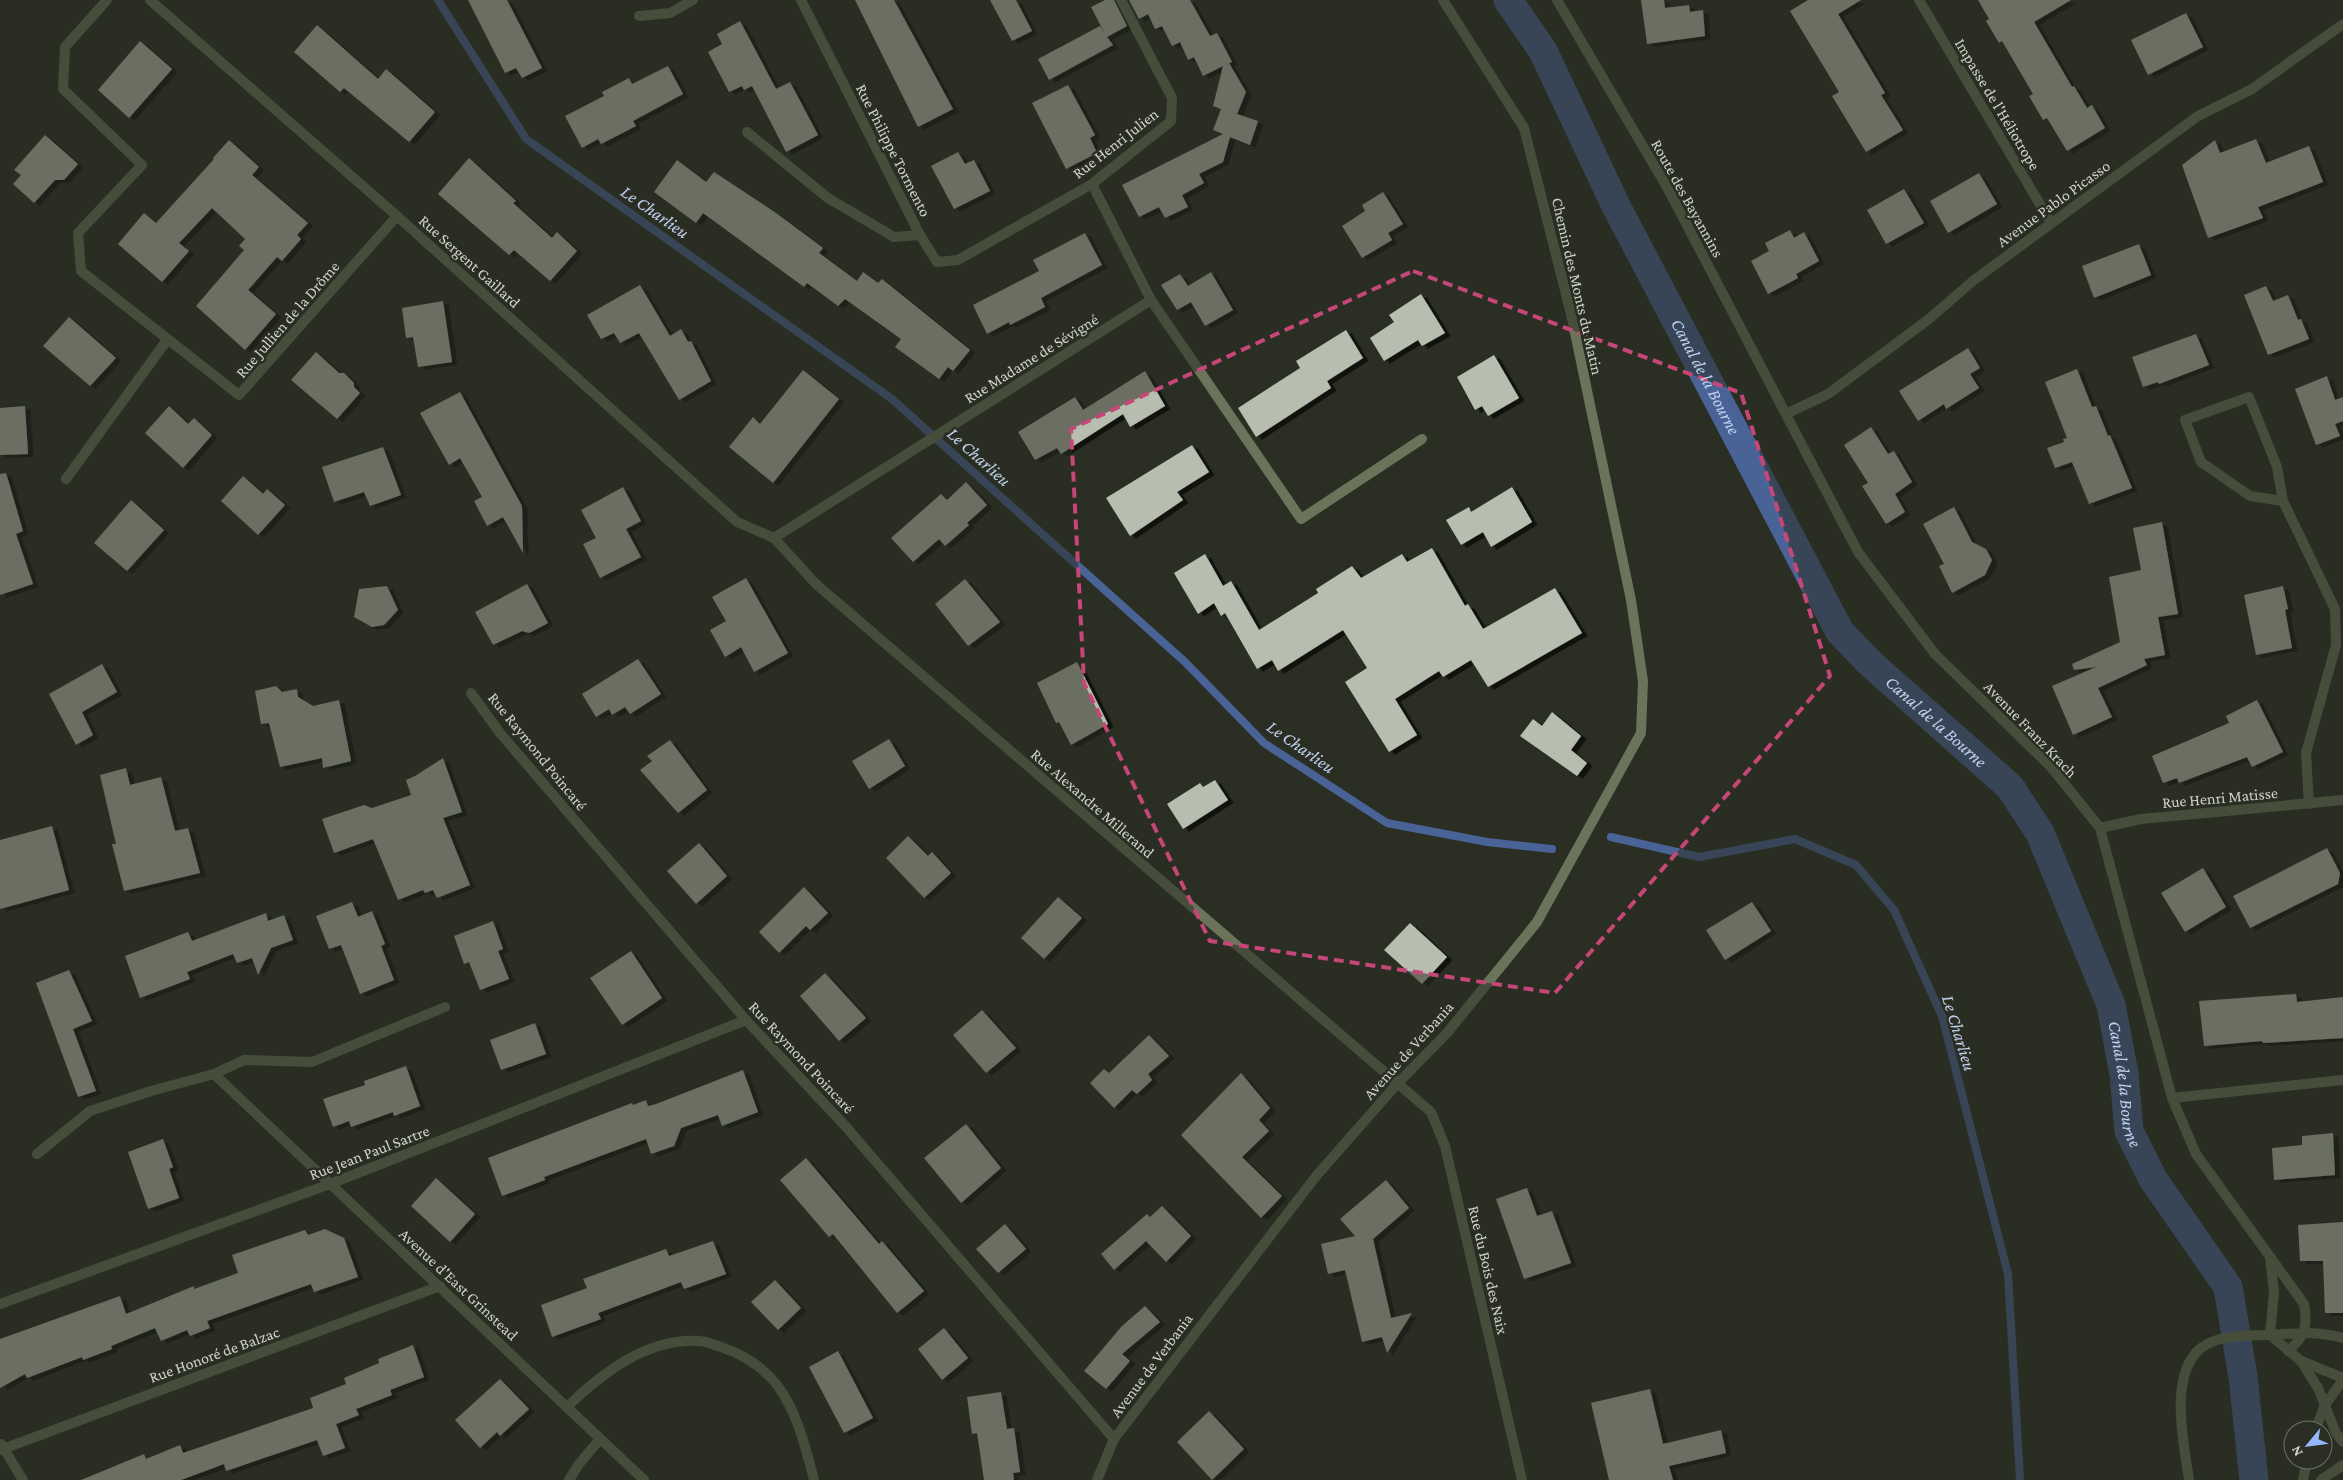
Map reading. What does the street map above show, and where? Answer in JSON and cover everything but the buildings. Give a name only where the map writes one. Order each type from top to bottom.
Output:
[{"type":"street","name":"Rue Jullien de la Drôme","points":[[107,0],[65,47],[63,89],[142,165],[78,233],[81,271],[239,395],[397,216]]},
{"type":"street","name":"Rue Sergent Gaillard","points":[[150,0],[397,216],[737,522],[774,538]]},
{"type":"street","points":[[639,16],[670,13],[693,0]]},
{"type":"street","name":"Rue Philippe Tormento","points":[[747,132],[836,203],[894,236],[920,235],[801,0]]},
{"type":"street","name":"Rue Henri Julien","points":[[920,235],[937,262],[958,260],[1092,184],[1170,121],[1172,98],[1120,0]]},
{"type":"street","name":"Chemin des Monts du Matin","points":[[1443,0],[1524,128],[1571,314],[1631,600]]},
{"type":"street","name":"Route des Bayannins","points":[[1557,0],[1668,189],[1786,414]]},
{"type":"street","name":"Impasse de l'Héliotrope","points":[[1919,0],[2051,223]]},
{"type":"street","name":"Avenue Pablo Picasso","points":[[1786,414],[1828,394],[1929,319],[1974,280],[2198,116],[2252,89],[2343,24]]},
{"type":"street","points":[[1092,184],[1151,300],[1301,519],[1422,439]]},
{"type":"street","name":"Rue Madame de Sévigné","points":[[774,538],[1151,300]]},
{"type":"street","points":[[66,479],[167,340]]},
{"type":"street","points":[[2283,501],[2250,496],[2201,462],[2185,420],[2248,397],[2276,466],[2283,501],[2335,609],[2336,645],[2306,753],[2309,804]]},
{"type":"street","name":"Avenue Franz Krach","points":[[1786,414],[1858,552],[1870,568],[1936,654],[2051,767],[2100,828],[2172,1098],[2196,1154],[2304,1304],[2305,1332]]},
{"type":"street","name":"Rue Alexandre Millerand","points":[[774,538],[816,584],[1397,1084]]},
{"type":"street","name":"Avenue de Verbania","points":[[1096,1480],[1114,1438],[1317,1175],[1397,1084],[1447,1033],[1537,922],[1641,733],[1643,681],[1631,600]]},
{"type":"street","name":"Rue Raymond Poincaré","points":[[470,693],[500,733],[746,1020],[847,1128],[1114,1438]]},
{"type":"street","name":"Rue Henri Matisse","points":[[2100,828],[2141,819],[2343,800]]},
{"type":"street","points":[[37,1154],[90,1111],[151,1091],[214,1074],[244,1060],[312,1062],[445,1007]]},
{"type":"street","name":"Rue Jean Paul Sartre","points":[[0,1304],[330,1184],[746,1020]]},
{"type":"street","name":"Avenue d'East Grinstead","points":[[214,1074],[644,1480]]},
{"type":"street","points":[[2172,1098],[2343,1080]]},
{"type":"street","name":"Rue du Bois des Naix","points":[[1397,1084],[1431,1112],[1444,1146],[1522,1480]]},
{"type":"street","name":"Avenue Franz Krach","points":[[2270,1256],[2274,1292],[2270,1335]]},
{"type":"street","name":"Rue Honoré de Balzac","points":[[1,1447],[440,1286]]},
{"type":"street","points":[[2288,1351],[2297,1344],[2305,1332]]},
{"type":"street","points":[[2189,1480],[2183,1437],[2182,1380],[2193,1358],[2201,1348],[2223,1339],[2256,1335],[2305,1332],[2326,1333],[2343,1338]]},
{"type":"street","points":[[2270,1335],[2301,1361],[2343,1379],[2326,1405],[2319,1420]]},
{"type":"street","points":[[567,1407],[588,1386],[639,1352],[668,1343],[700,1341],[732,1350],[752,1361],[777,1384],[791,1409],[814,1480]]},
{"type":"street","points":[[2301,1361],[2326,1405],[2336,1433],[2343,1442]]},
{"type":"street","points":[[569,1480],[579,1464],[600,1439]]},
{"type":"street","points":[[1,1447],[23,1480]]},
{"type":"street","points":[[2321,1480],[2343,1465]]},
{"type":"highlighted area","points":[[1413,271],[1741,393],[1830,676],[1555,993],[1210,941],[1084,683],[1071,429]]},
{"type":"waterway","name":"Le Charlieu","points":[[438,0],[526,139],[892,399],[1185,662],[1264,743],[1387,823],[1487,842],[1552,849]]},
{"type":"waterway","name":"Canal de la Bourne","points":[[1508,0],[1543,51],[1616,206],[1840,632],[1871,664],[2010,787],[2040,833],[2111,1005],[2124,1074],[2129,1131],[2153,1179],[2228,1287],[2243,1377],[2254,1480]]},
{"type":"waterway","name":"Le Charlieu","points":[[1611,837],[1699,857],[1795,839],[1856,865],[1894,910],[1942,1016],[2008,1274],[2020,1480]]}]
